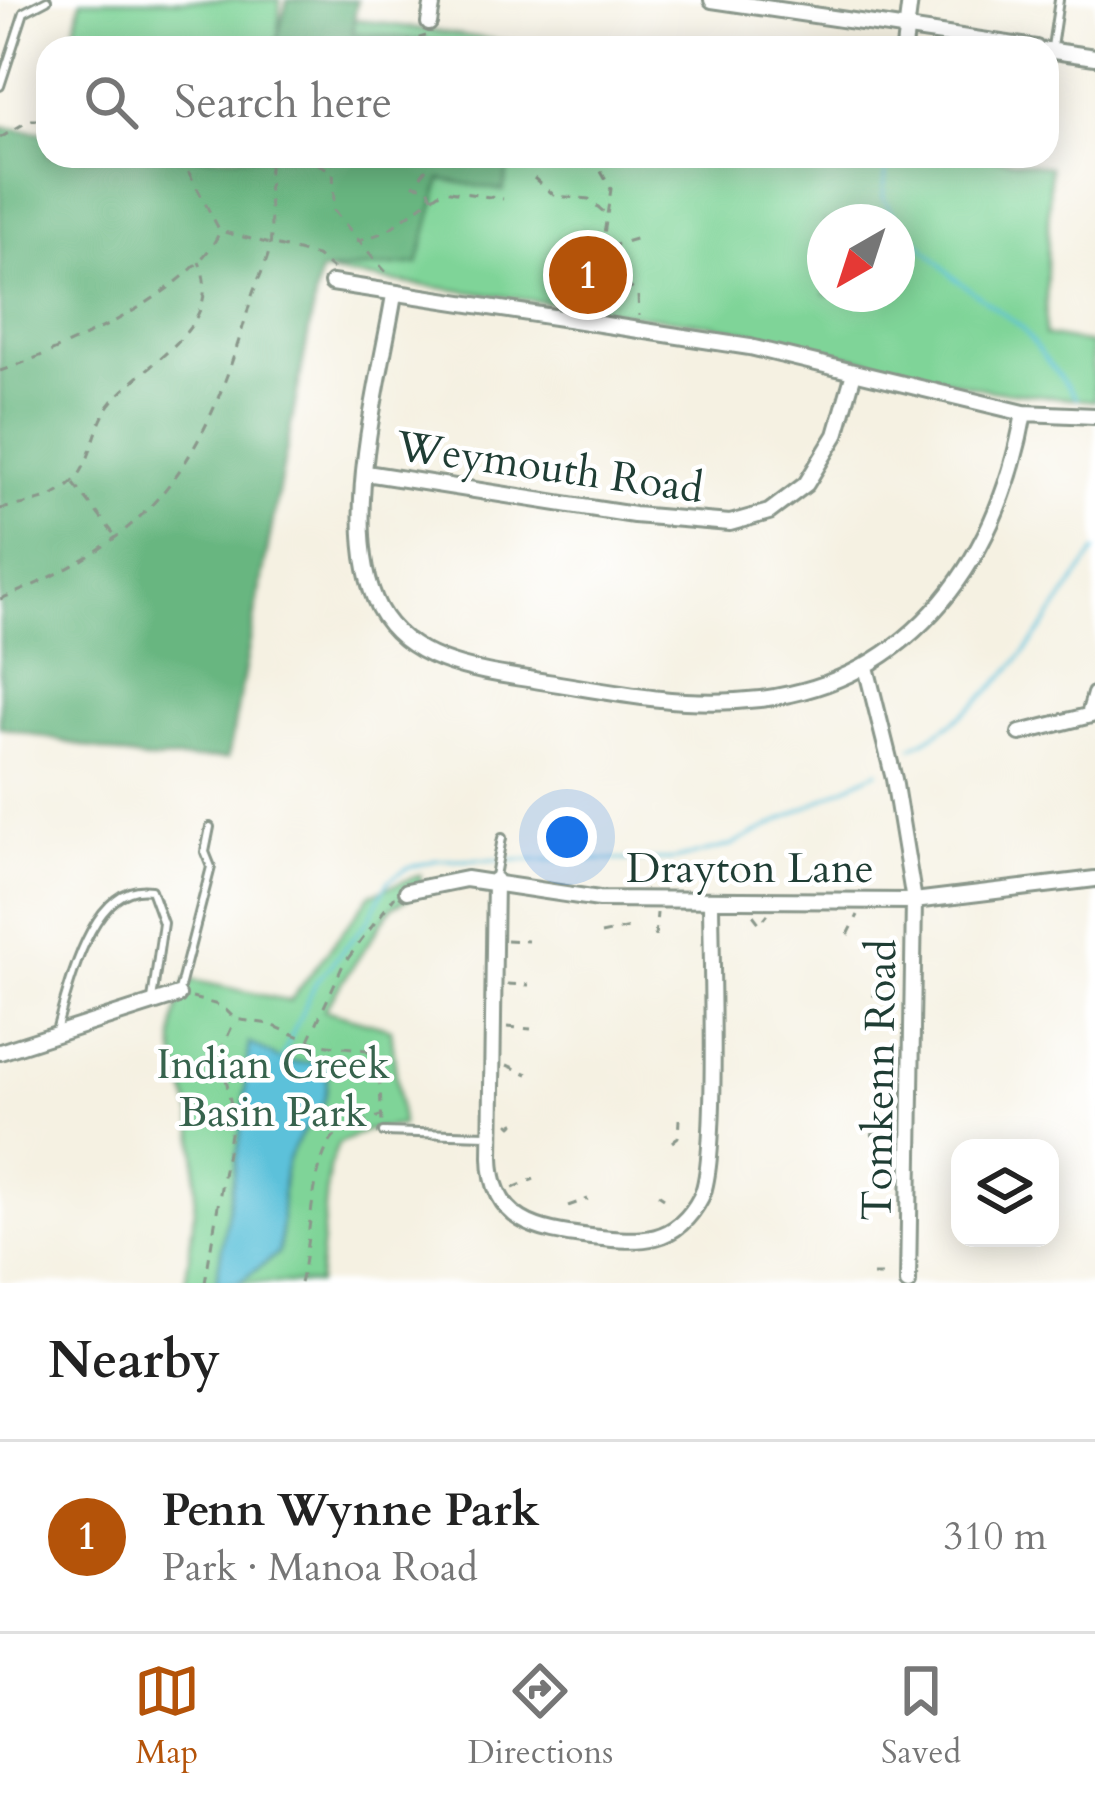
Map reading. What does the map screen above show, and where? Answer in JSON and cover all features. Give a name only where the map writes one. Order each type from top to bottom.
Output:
[{"type":"street","points":[[427,31],[433,0]]},
{"type":"street","points":[[712,0],[955,36]]},
{"type":"street","points":[[906,36],[910,0]]},
{"type":"street","points":[[1059,51],[1095,57]]},
{"type":"street","points":[[340,285],[750,347],[1024,413],[1095,416]]},
{"type":"street","points":[[394,295],[366,473],[362,526],[371,590],[403,638],[437,658],[475,670],[630,695],[712,702],[780,694],[866,667],[920,626],[981,549],[999,514],[1024,413]]},
{"type":"street","name":"Weymouth Road","points":[[366,473],[634,515],[730,523],[769,512],[806,484],[836,435],[854,373]]},
{"type":"street","name":"Tomkenn Road","points":[[866,667],[894,779],[914,901],[908,1283]]},
{"type":"street","points":[[1020,733],[1092,714],[1095,694]]},
{"type":"street","name":"Drayton Lane","points":[[407,891],[435,882],[495,880],[578,896],[657,900],[914,901],[1095,879]]},
{"type":"street","points":[[495,880],[491,1168],[497,1194],[512,1216],[541,1232],[643,1242],[670,1234],[689,1216],[702,1196],[708,1168],[711,901]]},
{"type":"street","points":[[0,1052],[178,995]]},
{"type":"lane","points":[[0,86],[24,12],[46,0]]},
{"type":"lane","points":[[1049,36],[1059,0]]},
{"type":"lane","points":[[178,995],[211,867],[205,852],[210,827]]},
{"type":"lane","points":[[495,880],[502,838]]},
{"type":"lane","points":[[54,1035],[101,909],[120,892],[136,888],[151,890],[163,923],[151,1004]]},
{"type":"lane","points":[[383,1132],[494,1135]]},
{"type":"path","points":[[416,36],[427,31],[429,36]]},
{"type":"path","points":[[0,138],[36,120]]},
{"type":"path","points":[[186,168],[220,231],[324,259],[340,285]]},
{"type":"path","points":[[0,599],[55,578],[119,540],[156,504],[199,442],[237,358],[270,247],[265,183],[268,168]]},
{"type":"path","points":[[325,168],[334,211],[386,272],[394,295]]},
{"type":"path","points":[[427,168],[414,185],[428,187],[432,199]]},
{"type":"path","points":[[599,168],[610,189],[602,252],[588,282],[596,298],[619,312],[616,326]]},
{"type":"path","points":[[534,178],[555,196],[590,200],[607,215]]},
{"type":"path","points":[[356,242],[386,232],[453,188],[503,199]]},
{"type":"path","points":[[0,371],[104,326],[199,262],[220,231]]},
{"type":"path","points":[[579,321],[582,296],[574,278],[573,256],[602,252],[642,237]]},
{"type":"path","points":[[602,252],[613,267]]},
{"type":"path","points":[[0,509],[54,496],[73,483],[111,403],[169,353],[203,305],[206,280],[199,262]]},
{"type":"path","points":[[626,283],[641,303],[636,329]]},
{"type":"path","points":[[73,483],[119,540]]},
{"type":"path","points":[[308,1040],[343,965],[386,904],[407,891]]},
{"type":"path","points":[[655,937],[657,900]]},
{"type":"path","points":[[848,935],[858,901]]},
{"type":"path","points":[[760,924],[760,935]]},
{"type":"path","points":[[602,934],[629,928]]},
{"type":"path","points":[[495,939],[528,941]]},
{"type":"path","points":[[872,995],[881,994],[887,970]]},
{"type":"path","points":[[494,983],[529,985]]},
{"type":"path","points":[[204,1000],[222,1006],[235,1019],[370,1053],[379,1067],[383,1132]]},
{"type":"path","points":[[502,1017],[510,1028],[531,1029]]},
{"type":"path","points":[[205,1283],[232,1116],[221,1051],[235,1019]]},
{"type":"path","points":[[502,1059],[509,1068],[528,1075]]},
{"type":"path","points":[[300,1283],[311,1244],[321,1156],[337,1133],[382,1116]]},
{"type":"path","points":[[672,1142],[679,1137],[679,1120]]},
{"type":"path","points":[[514,1124],[528,1125]]},
{"type":"path","points":[[870,1136],[911,1132]]},
{"type":"path","points":[[497,1194],[534,1179]]},
{"type":"path","points":[[658,1194],[664,1198]]},
{"type":"path","points":[[568,1207],[588,1199]]},
{"type":"path","points":[[873,1275],[885,1275]]},
{"type":"green space","points":[[81,0],[280,0],[278,36],[74,36]]},
{"type":"green space","points":[[287,0],[357,0],[352,33],[381,36],[278,36]]},
{"type":"green space","points":[[346,18],[467,36],[344,36]]},
{"type":"green space","points":[[0,127],[36,132],[36,168],[508,168],[503,191],[441,179],[418,264],[320,272],[228,758],[144,760],[0,727]]},
{"type":"green space","points":[[323,168],[1050,168],[1045,335],[1091,344],[1095,401],[989,390],[721,326],[308,270]]},
{"type":"green space","name":"Indian Creek Basin Park","points":[[420,875],[422,891],[392,907],[324,1010],[391,1029],[402,1125],[367,1130],[338,1144],[329,1168],[318,1283],[185,1283],[194,1213],[195,1142],[174,1030],[187,979],[290,1001],[371,894]]},
{"type":"water","points":[[249,1043],[287,1063],[326,1062],[326,1095],[285,1169],[278,1254],[238,1283],[216,1283],[243,1119]]},
{"type":"waterway","points":[[887,168],[883,197],[898,222],[954,278],[1020,326],[1077,399]]},
{"type":"waterway","points":[[912,747],[970,709],[994,686],[1037,636],[1095,551]]},
{"type":"waterway","points":[[280,1061],[316,982],[369,919],[388,881],[407,868],[437,860],[673,860],[732,845],[878,771]]},
{"type":"place","name":"Penn Wynne Park","points":[[588,275]]}]
